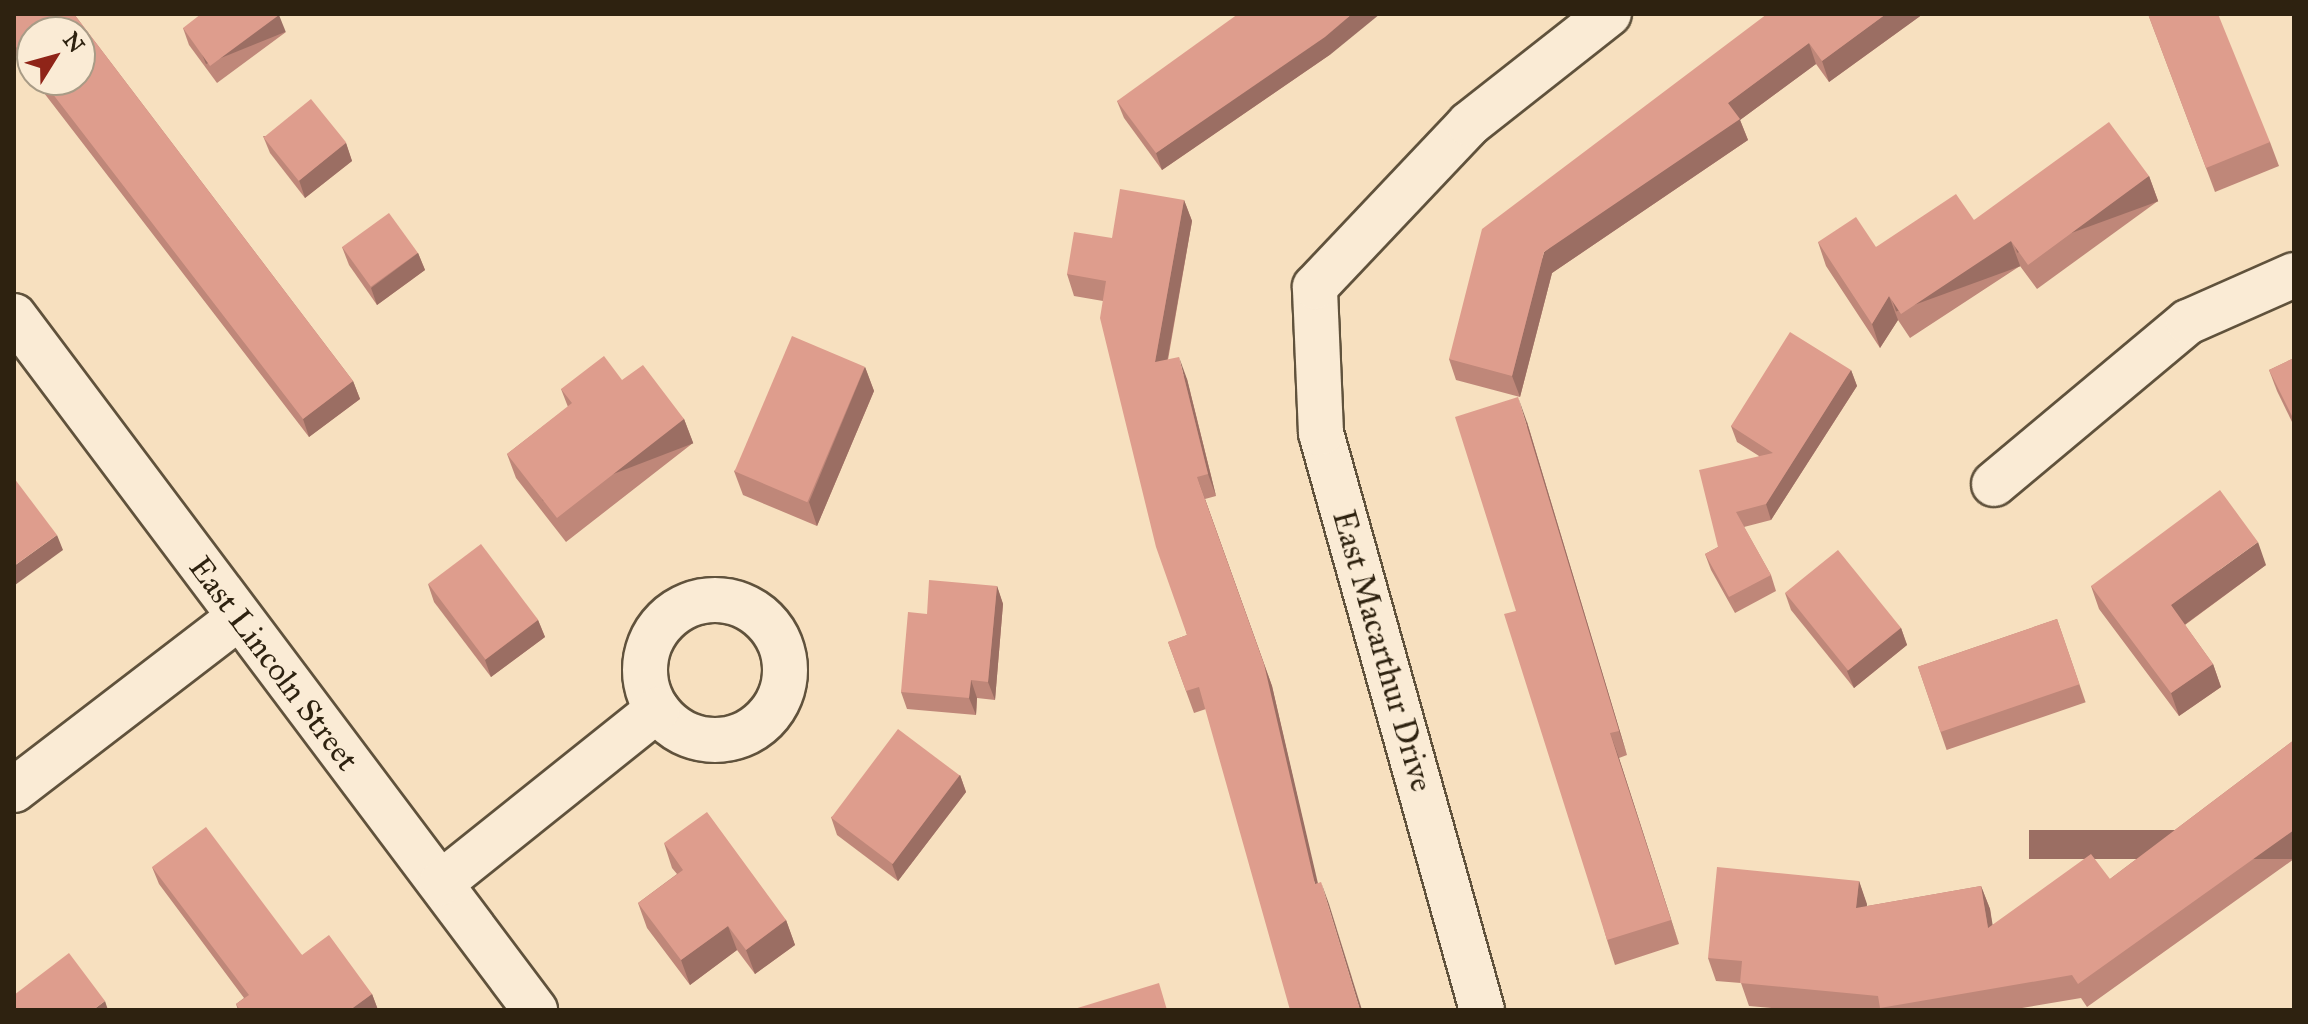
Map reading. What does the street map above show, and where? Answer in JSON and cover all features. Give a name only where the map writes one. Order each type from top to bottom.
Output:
[{"type":"street","name":"East Macarthur Drive","points":[[1482,1010],[1321,433],[1315,287],[1469,124],[1609,14]]},
{"type":"street","points":[[1994,484],[2188,322],[2294,275]]},
{"type":"street","name":"East Lincoln Street","points":[[14,316],[237,619],[535,1010]]},
{"type":"street","points":[[14,790],[237,619]]},
{"type":"street","points":[[441,883],[657,710]]},
{"type":"building","points":[[14,14],[76,16],[16,16],[16,47]]},
{"type":"building","points":[[201,14],[279,15],[210,66],[183,28]]},
{"type":"building","points":[[1238,14],[1352,14],[1325,37],[1156,153],[1117,101]]},
{"type":"building","points":[[1767,14],[1886,14],[1822,61],[1809,43],[1728,103],[1740,119],[1544,252],[1512,376],[1449,359],[1482,229]]},
{"type":"building","points":[[2148,14],[2218,14],[2270,142],[2206,168]]},
{"type":"building","points":[[96,43],[353,381],[303,419],[54,96],[96,96]]},
{"type":"building","points":[[311,99],[346,143],[299,181],[264,137]]},
{"type":"building","points":[[2109,122],[2149,176],[2028,265],[2011,241],[1901,314],[1889,296],[1872,324],[1818,242],[1856,217],[1876,247],[1956,194],[1974,220]]},
{"type":"building","points":[[1120,189],[1184,200],[1155,362],[1179,357],[1208,474],[1197,477],[1264,664],[1315,884],[1321,882],[1360,1010],[1290,1010],[1199,687],[1186,691],[1168,642],[1187,635],[1156,547],[1100,318],[1106,281],[1067,274],[1074,232],[1112,238]]},
{"type":"building","points":[[389,213],[418,253],[371,287],[342,247]]},
{"type":"building","points":[[1790,332],[1851,370],[1766,504],[1736,512],[1771,575],[1729,597],[1705,554],[1718,547],[1699,470],[1773,453],[1731,426]]},
{"type":"building","points":[[792,336],[865,367],[807,502],[735,471]]},
{"type":"building","points":[[604,356],[622,380],[643,365],[684,419],[557,518],[507,454],[572,403],[561,389]]},
{"type":"building","points":[[2294,358],[2294,420],[2269,370]]},
{"type":"building","points":[[1518,397],[1619,731],[1610,733],[1671,920],[1607,940],[1504,614],[1516,611],[1455,417]]},
{"type":"building","points":[[14,478],[57,535],[14,566]]},
{"type":"building","points":[[2220,490],[2258,542],[2171,605],[2213,664],[2171,693],[2091,586]]},
{"type":"building","points":[[481,544],[538,620],[485,660],[428,584]]},
{"type":"building","points":[[1838,550],[1901,628],[1848,671],[1785,593]]},
{"type":"building","points":[[929,580],[997,586],[988,682],[971,680],[969,698],[901,692],[908,612],[927,614]]},
{"type":"building","points":[[2057,619],[2079,684],[1940,732],[1918,667]]},
{"type":"building","points":[[898,729],[959,775],[893,864],[831,818]]},
{"type":"building","points":[[2294,740],[2294,830],[2078,984],[2072,975],[1880,1008],[1878,996],[1740,983],[1742,961],[1708,958],[1717,867],[1859,881],[1856,908],[1981,886],[1988,928],[2091,854],[2110,879]]},
{"type":"building","points":[[707,812],[786,920],[746,950],[728,926],[681,960],[638,903],[683,870],[664,843]]},
{"type":"building","points":[[206,827],[302,955],[329,935],[372,994],[350,1010],[240,1010],[236,1004],[249,995],[152,867]]},
{"type":"building","points":[[69,953],[105,1001],[93,1010],[14,1010],[14,995]]},
{"type":"building","points":[[1159,983],[1167,1010],[1071,1010]]}]
